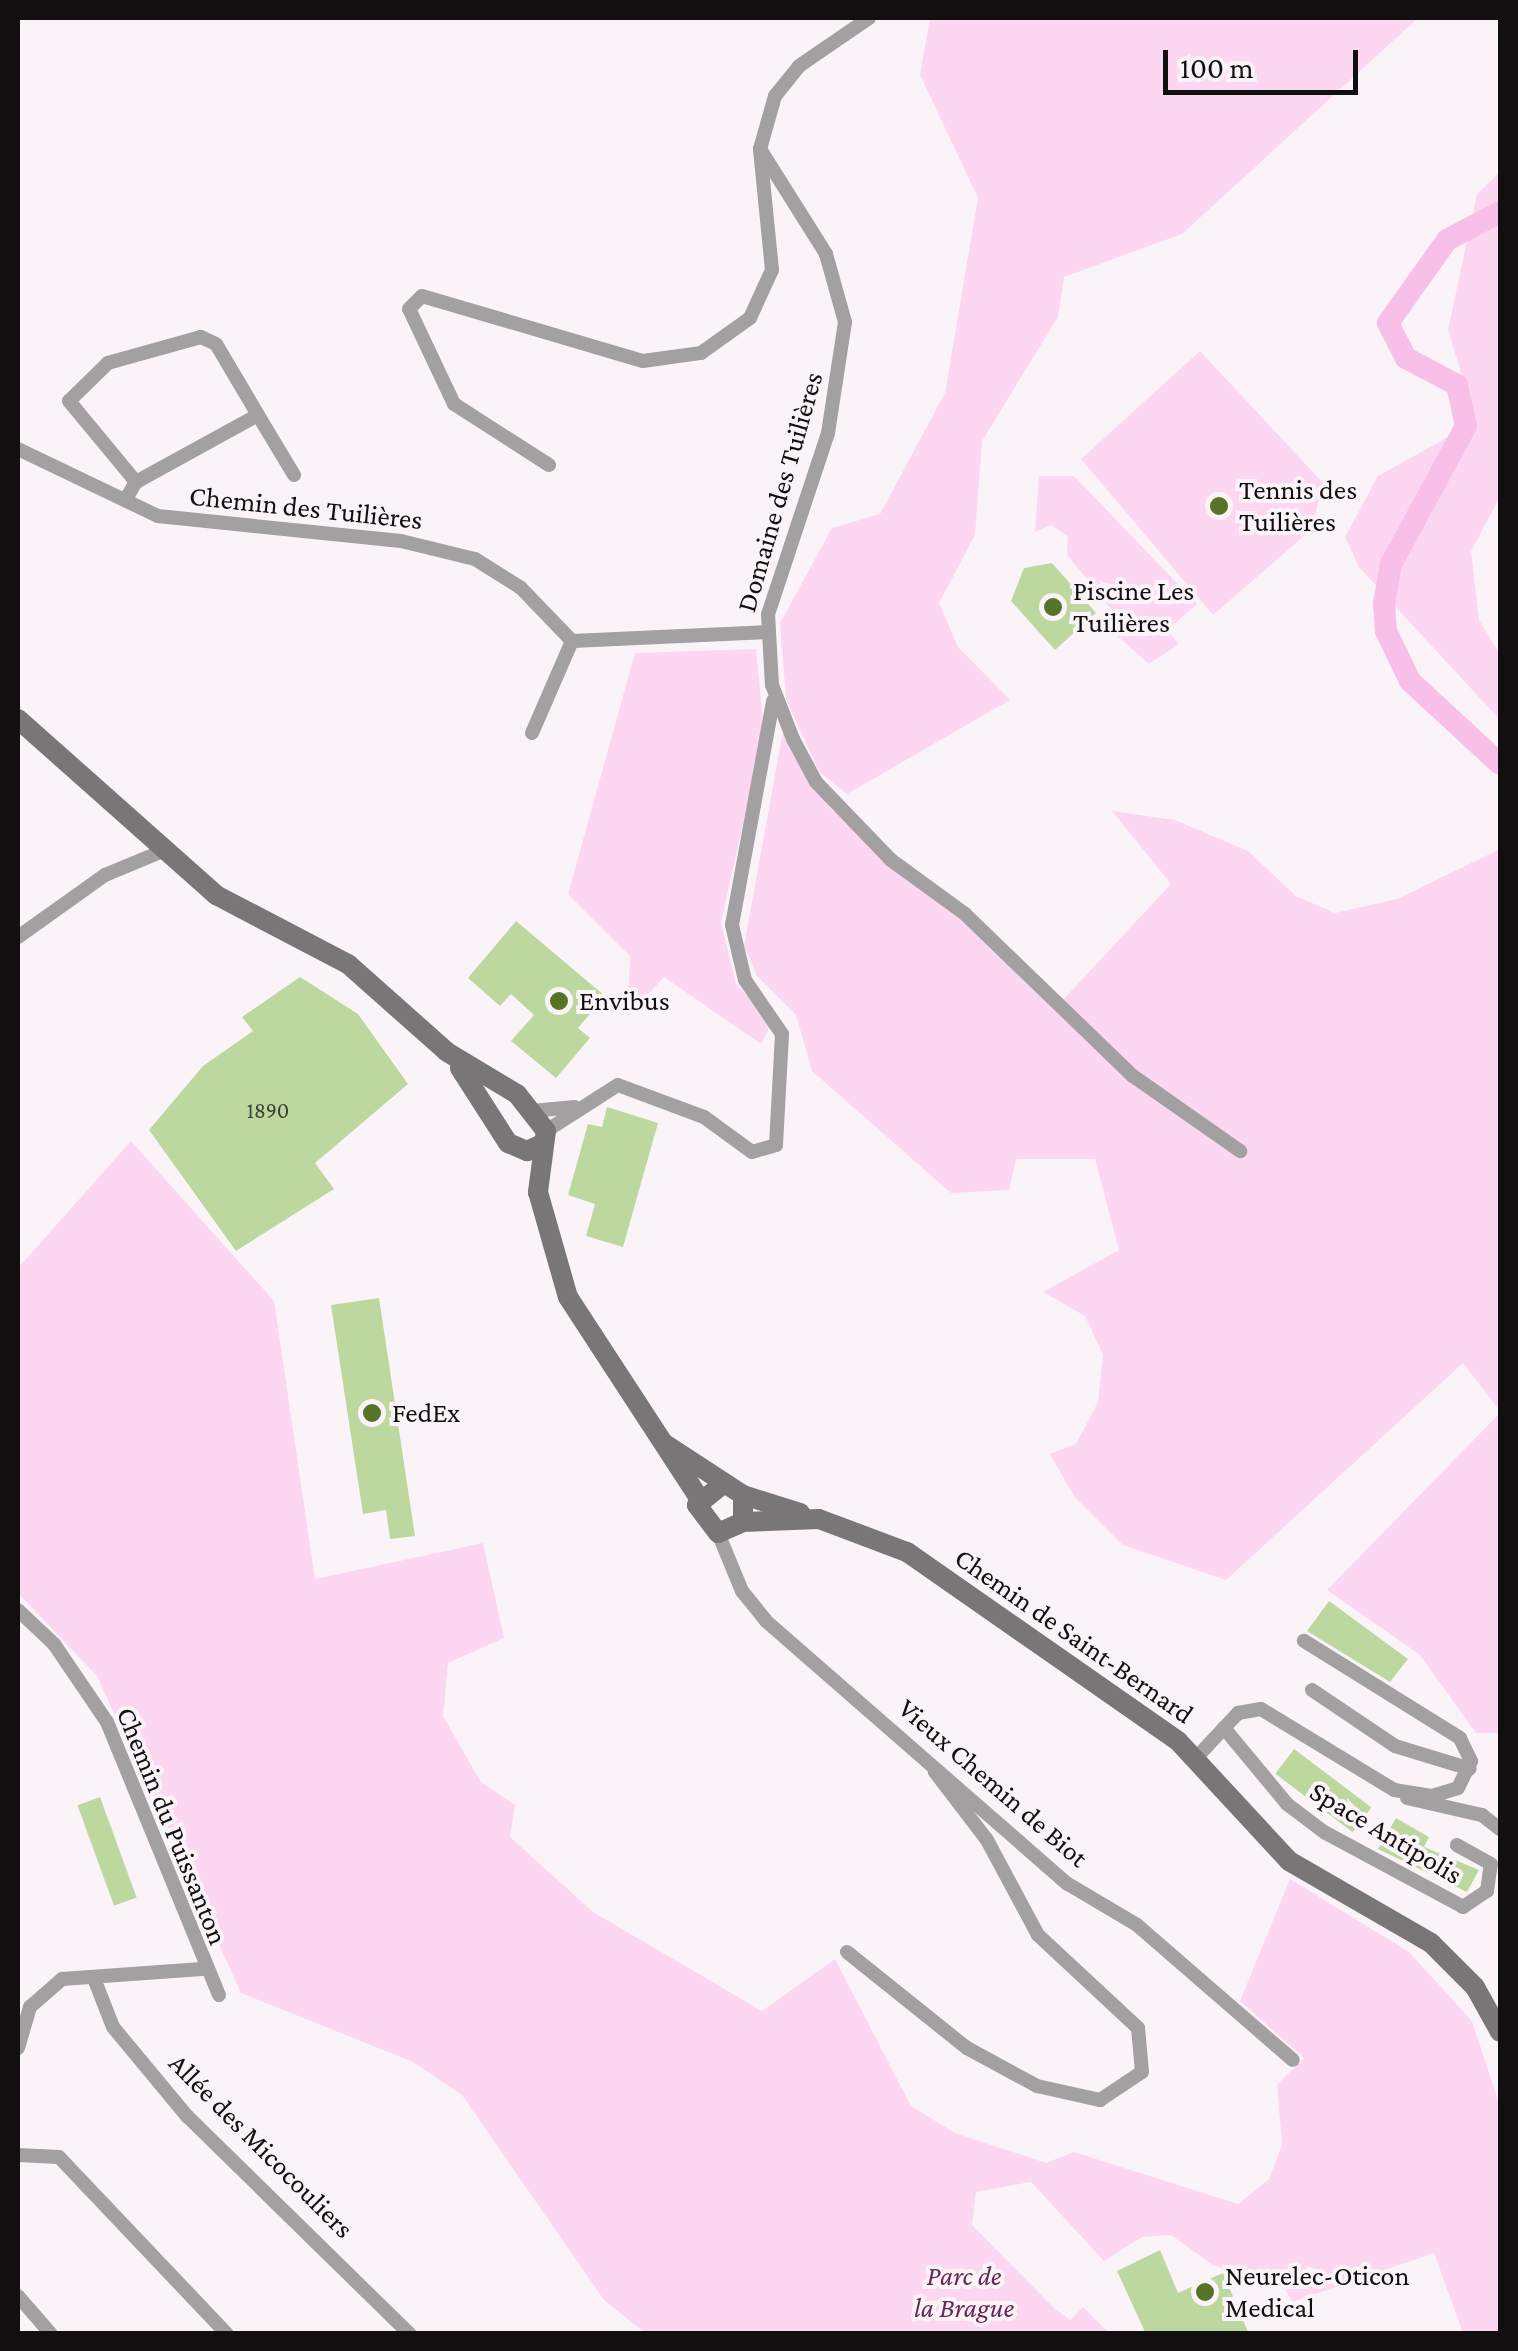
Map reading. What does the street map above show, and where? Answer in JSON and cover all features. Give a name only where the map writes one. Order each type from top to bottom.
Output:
[{"type":"main road","points":[[18,719],[163,851],[232,906],[362,973],[448,1052],[498,1082],[532,1111],[544,1138],[538,1192]]},
{"type":"main road","points":[[448,1052],[514,1148],[538,1192],[563,1287],[645,1427],[699,1498],[700,1520],[731,1529],[743,1495]]},
{"type":"main road","points":[[480,1102],[498,1082]]},
{"type":"main road","points":[[514,1148],[544,1138]]},
{"type":"main road","points":[[645,1427],[724,1483],[699,1498]]},
{"type":"main road","name":"Chemin de Saint-Bernard","points":[[724,1483],[743,1495],[907,1552],[1196,1758],[1289,1862],[1448,1957],[1500,2032]]},
{"type":"main road","name":"Chemin de Saint-Bernard","points":[[731,1529],[812,1518]]},
{"type":"street","points":[[549,465],[454,404],[409,308],[422,296],[643,361],[701,354],[750,318],[772,270],[760,149],[789,76],[869,18]]},
{"type":"street","name":"Domaine des Tuilières","points":[[760,149],[826,254],[845,322],[828,433],[767,632]]},
{"type":"street","points":[[136,482],[69,401],[108,363],[202,338],[216,344],[294,475]]},
{"type":"street","points":[[126,499],[136,482],[258,416]]},
{"type":"street","name":"Chemin des Tuilières","points":[[18,450],[158,516],[401,541],[474,559],[521,588],[572,640]]},
{"type":"street","points":[[532,733],[572,640],[767,632],[775,725],[732,925],[745,980],[782,1034],[776,1145],[752,1152],[704,1117],[618,1085],[576,1107],[544,1138]]},
{"type":"street","points":[[772,685],[816,782],[891,860],[966,914],[1133,1076],[1240,1151]]},
{"type":"street","points":[[18,937],[106,875],[163,851]]},
{"type":"street","points":[[532,1111],[576,1107]]},
{"type":"street","name":"Vieux Chemin de Biot","points":[[731,1529],[731,1558],[756,1611],[1068,1884],[1150,1936],[1294,2060]]},
{"type":"street","name":"Chemin du Puissanton","points":[[18,1610],[54,1644],[107,1722],[202,1969],[219,1996]]},
{"type":"street","points":[[1304,1641],[1454,1733],[1470,1769]]},
{"type":"street","points":[[1312,1690],[1395,1746],[1470,1769]]},
{"type":"street","name":"Space Antipolis","points":[[1458,1844],[1491,1864],[1487,1890],[1462,1907],[1312,1823],[1224,1728],[1261,1710],[1394,1790],[1500,1829]]},
{"type":"street","points":[[1196,1758],[1224,1728]]},
{"type":"street","points":[[846,1952],[966,2048],[1038,2086],[1100,2100],[1128,2089],[1144,2066],[1138,2028],[1038,1935],[969,1812],[904,1738]]},
{"type":"street","name":"Space Antipolis","points":[[1394,1790],[1446,1794],[1470,1769]]},
{"type":"street","points":[[18,2048],[45,1987],[202,1969]]},
{"type":"street","name":"Allée des Micocouliers","points":[[96,1981],[114,2026],[188,2116],[410,2334]]},
{"type":"street","points":[[18,2156],[59,2157],[227,2334]]},
{"type":"street","points":[[18,2296],[51,2334]]},
{"type":"green space","points":[[930,18],[1418,18],[1182,234],[1064,277],[1058,317],[982,441],[975,535],[939,603],[958,647],[1010,700],[847,794],[819,772],[786,699],[780,623],[832,528],[880,514],[945,393],[978,198],[920,75]]},
{"type":"green space","points":[[1500,172],[1500,497],[1471,551],[1479,620],[1500,654],[1500,720],[1359,567],[1345,537],[1378,476],[1457,432],[1470,402],[1448,330],[1477,194]]},
{"type":"green space","name":"Tennis des Tuilières","points":[[1200,351],[1323,483],[1312,529],[1213,615],[1081,459]]},
{"type":"green space","points":[[1039,476],[1074,476],[1197,604],[1167,630],[1179,644],[1149,664],[1114,633],[1116,615],[1067,555],[1068,536],[1051,525],[1035,532]]},
{"type":"green space","points":[[756,649],[764,731],[721,922],[736,984],[772,1022],[761,1044],[664,977],[628,1017],[630,956],[568,894],[635,653]]},
{"type":"green space","points":[[783,731],[831,809],[1060,1003],[1171,884],[1112,811],[1175,820],[1248,851],[1296,896],[1335,913],[1397,899],[1500,849],[1500,1411],[1463,1363],[1226,1580],[1123,1545],[1074,1496],[1050,1454],[1076,1444],[1098,1402],[1103,1355],[1085,1316],[1043,1292],[1119,1250],[1095,1159],[1016,1159],[1009,1190],[951,1193],[812,1071],[796,1015],[757,976],[744,946]]},
{"type":"green space","name":"Parc de la Brague","points":[[131,1141],[274,1301],[315,1579],[483,1543],[504,1638],[448,1663],[443,1716],[481,1782],[515,1805],[510,1837],[593,1912],[762,2011],[835,1959],[911,2106],[955,2133],[1046,2163],[1074,2152],[1238,2204],[1269,2179],[1282,2145],[1277,2085],[1304,2058],[1240,2001],[1290,1879],[1409,1952],[1472,2021],[1500,2106],[1500,2333],[1463,2333],[1434,2253],[1292,2302],[1285,2289],[1213,2265],[1171,2235],[1142,2237],[1104,2261],[1031,2182],[976,2192],[972,2225],[1054,2308],[1070,2320],[1083,2307],[1109,2333],[645,2333],[604,2300],[462,2095],[413,2062],[241,1993],[97,1676],[18,1593],[18,1268]]},
{"type":"green space","points":[[1500,1413],[1500,1733],[1476,1733],[1420,1655],[1327,1590]]},
{"type":"building","name":"Piscine Les Tuilières","points":[[1052,563],[1096,613],[1055,650],[1011,601],[1024,568]]},
{"type":"building","name":"Envibus","points":[[516,921],[605,996],[578,1028],[590,1038],[556,1078],[511,1041],[534,1015],[511,994],[500,1006],[468,978]]},
{"type":"building","points":[[300,977],[358,1014],[408,1084],[315,1163],[334,1189],[236,1251],[149,1130],[203,1066],[253,1031],[242,1017]]},
{"type":"building","points":[[607,1107],[658,1123],[623,1247],[586,1236],[595,1204],[568,1195],[588,1124],[602,1127]]},
{"type":"building","name":"FedEx","points":[[379,1298],[415,1536],[390,1539],[386,1510],[363,1514],[331,1305]]},
{"type":"building","points":[[1329,1601],[1408,1659],[1390,1682],[1307,1631]]},
{"type":"building","points":[[1294,1749],[1371,1807],[1353,1832],[1275,1774]]},
{"type":"building","points":[[100,1797],[137,1898],[114,1906],[77,1805]]},
{"type":"building","points":[[1396,1818],[1429,1837],[1424,1847],[1479,1870],[1467,1892],[1378,1849]]},
{"type":"building","name":"Neurelec-Oticon Medical","points":[[1160,2250],[1178,2293],[1223,2273],[1249,2334],[1146,2334],[1117,2271]]},
{"type":"waterway","points":[[1500,212],[1447,240],[1388,323],[1406,358],[1457,385],[1466,426],[1391,564],[1384,603],[1386,631],[1410,681],[1500,764]]},
{"type":"place","name":"Tennis des Tuilières","points":[[1219,506]]},
{"type":"place","name":"Piscine Les Tuilières","points":[[1053,607]]},
{"type":"place","name":"Envibus","points":[[559,1001]]},
{"type":"place","name":"FedEx","points":[[372,1413]]},
{"type":"place","name":"Neurelec-Oticon Medical","points":[[1205,2292]]}]
